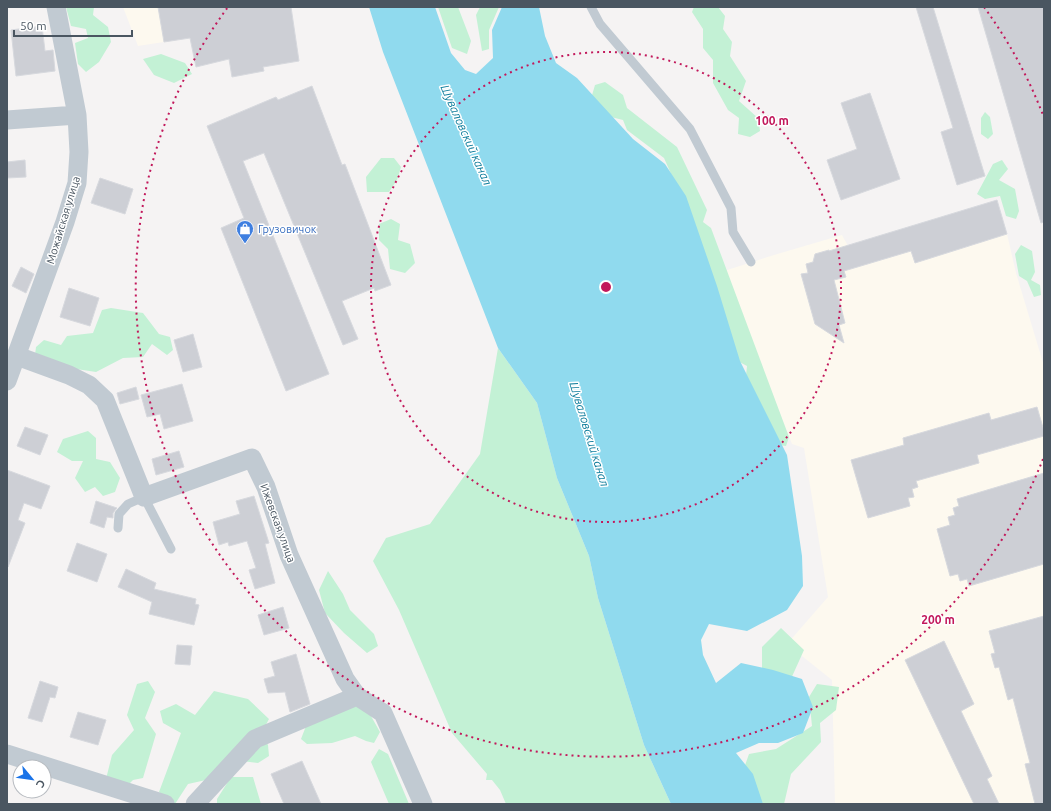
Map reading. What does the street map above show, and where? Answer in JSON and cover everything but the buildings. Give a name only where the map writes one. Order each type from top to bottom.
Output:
[{"type":"street","name":"Можайская улица","points":[[7,381],[65,222],[77,182],[79,152],[77,115],[56,7]]},
{"type":"street","points":[[7,120],[77,115]]},
{"type":"street","points":[[17,356],[69,375],[89,385],[105,400],[144,497]]},
{"type":"street","name":"Ижевская улица","points":[[144,497],[252,458],[266,486],[289,555],[345,678],[357,696]]},
{"type":"street","points":[[195,804],[255,739],[357,696],[383,713],[423,804]]},
{"type":"street","points":[[7,754],[165,804]]},
{"type":"lane","points":[[591,7],[600,24],[690,129],[731,208],[733,232],[751,262]]},
{"type":"lane","points":[[118,528],[118,514],[128,504],[144,497],[171,549]]},
{"type":"shaded area","points":[[123,7],[185,7],[190,38],[138,46]]},
{"type":"shaded area","points":[[997,201],[1007,234],[1016,273],[1044,366],[1044,804],[835,804],[832,680],[787,644],[828,597],[804,448],[792,444],[724,271],[842,235],[848,246]]},
{"type":"green space","points":[[66,7],[94,7],[93,15],[108,27],[111,42],[99,62],[86,72],[78,64],[75,43],[88,38],[86,29],[71,26]]},
{"type":"green space","points":[[438,7],[458,7],[471,41],[467,54],[452,48]]},
{"type":"green space","points":[[480,7],[499,7],[489,30],[489,49],[482,51],[476,15]]},
{"type":"green space","points":[[694,7],[718,7],[725,16],[723,29],[732,42],[730,56],[746,81],[739,101],[758,118],[760,131],[750,137],[738,134],[739,118],[728,110],[713,83],[713,60],[703,48],[703,29],[692,12]]},
{"type":"green space","points":[[161,54],[185,63],[192,74],[174,83],[154,75],[143,59]]},
{"type":"green space","points":[[605,82],[623,95],[627,108],[677,147],[707,210],[703,222],[711,228],[789,437],[786,446],[779,445],[745,385],[747,366],[732,358],[692,221],[664,158],[627,130],[623,120],[607,116],[590,102],[595,85]]},
{"type":"green space","points":[[985,112],[990,117],[993,134],[988,139],[981,134],[981,118]]},
{"type":"green space","points":[[381,158],[394,158],[401,167],[397,180],[389,192],[367,192],[366,177]]},
{"type":"green space","points":[[1002,160],[1008,169],[999,180],[1015,189],[1019,211],[1016,219],[1006,216],[1000,196],[985,199],[977,194],[993,164]]},
{"type":"green space","points":[[391,219],[400,224],[398,240],[410,244],[415,263],[405,273],[390,269],[388,249],[379,240],[379,224]]},
{"type":"green space","points":[[1021,245],[1032,251],[1035,272],[1031,280],[1040,285],[1041,295],[1034,297],[1027,281],[1019,276],[1015,254]]},
{"type":"green space","points":[[111,308],[143,313],[159,334],[170,337],[173,350],[167,355],[152,344],[143,357],[123,358],[96,372],[50,365],[35,355],[36,347],[44,340],[61,345],[67,336],[93,333],[102,310]]},
{"type":"green space","points":[[498,348],[537,403],[557,478],[589,556],[598,598],[644,745],[671,804],[506,804],[500,790],[492,780],[486,780],[487,774],[452,733],[399,610],[373,561],[386,538],[430,524],[480,454]]},
{"type":"green space","points":[[88,431],[96,438],[96,459],[110,462],[120,478],[115,492],[103,496],[95,487],[85,492],[75,478],[83,461],[72,461],[57,452],[63,439]]},
{"type":"green space","points":[[328,571],[343,594],[350,610],[374,634],[378,646],[367,653],[344,633],[325,613],[319,590]]},
{"type":"green space","points":[[781,628],[804,650],[790,681],[762,672],[762,647]]},
{"type":"green space","points":[[148,681],[155,692],[145,718],[156,734],[143,778],[133,780],[125,788],[106,779],[112,755],[134,730],[127,715],[137,684]]},
{"type":"green space","points":[[817,684],[839,687],[836,710],[820,723],[821,742],[791,774],[784,804],[757,804],[743,771],[749,754],[776,749],[812,726],[809,697]]},
{"type":"green space","points":[[214,691],[248,699],[269,719],[261,734],[268,745],[269,756],[258,763],[233,760],[215,778],[188,784],[175,804],[159,792],[181,733],[163,723],[160,711],[176,704],[195,715]]},
{"type":"green space","points":[[353,706],[367,709],[380,732],[374,743],[355,736],[332,743],[307,744],[301,739],[306,726]]},
{"type":"green space","points":[[379,749],[388,754],[409,804],[389,804],[371,762]]},
{"type":"green space","points":[[231,777],[253,777],[261,804],[217,804],[217,799]]},
{"type":"water","name":"Шуваловский канал","points":[[369,7],[435,7],[451,53],[465,70],[476,74],[493,58],[492,30],[502,7],[539,7],[545,36],[556,63],[577,78],[633,139],[665,164],[686,196],[717,286],[740,361],[787,455],[802,556],[803,586],[787,610],[747,631],[709,624],[701,640],[703,655],[716,683],[741,663],[773,670],[802,679],[813,707],[803,733],[778,743],[759,743],[736,753],[753,774],[763,804],[671,804],[644,745],[598,598],[589,556],[557,478],[537,403],[498,348],[383,52]]},
{"type":"place","name":"Грузовичок","points":[[245,244]]}]
